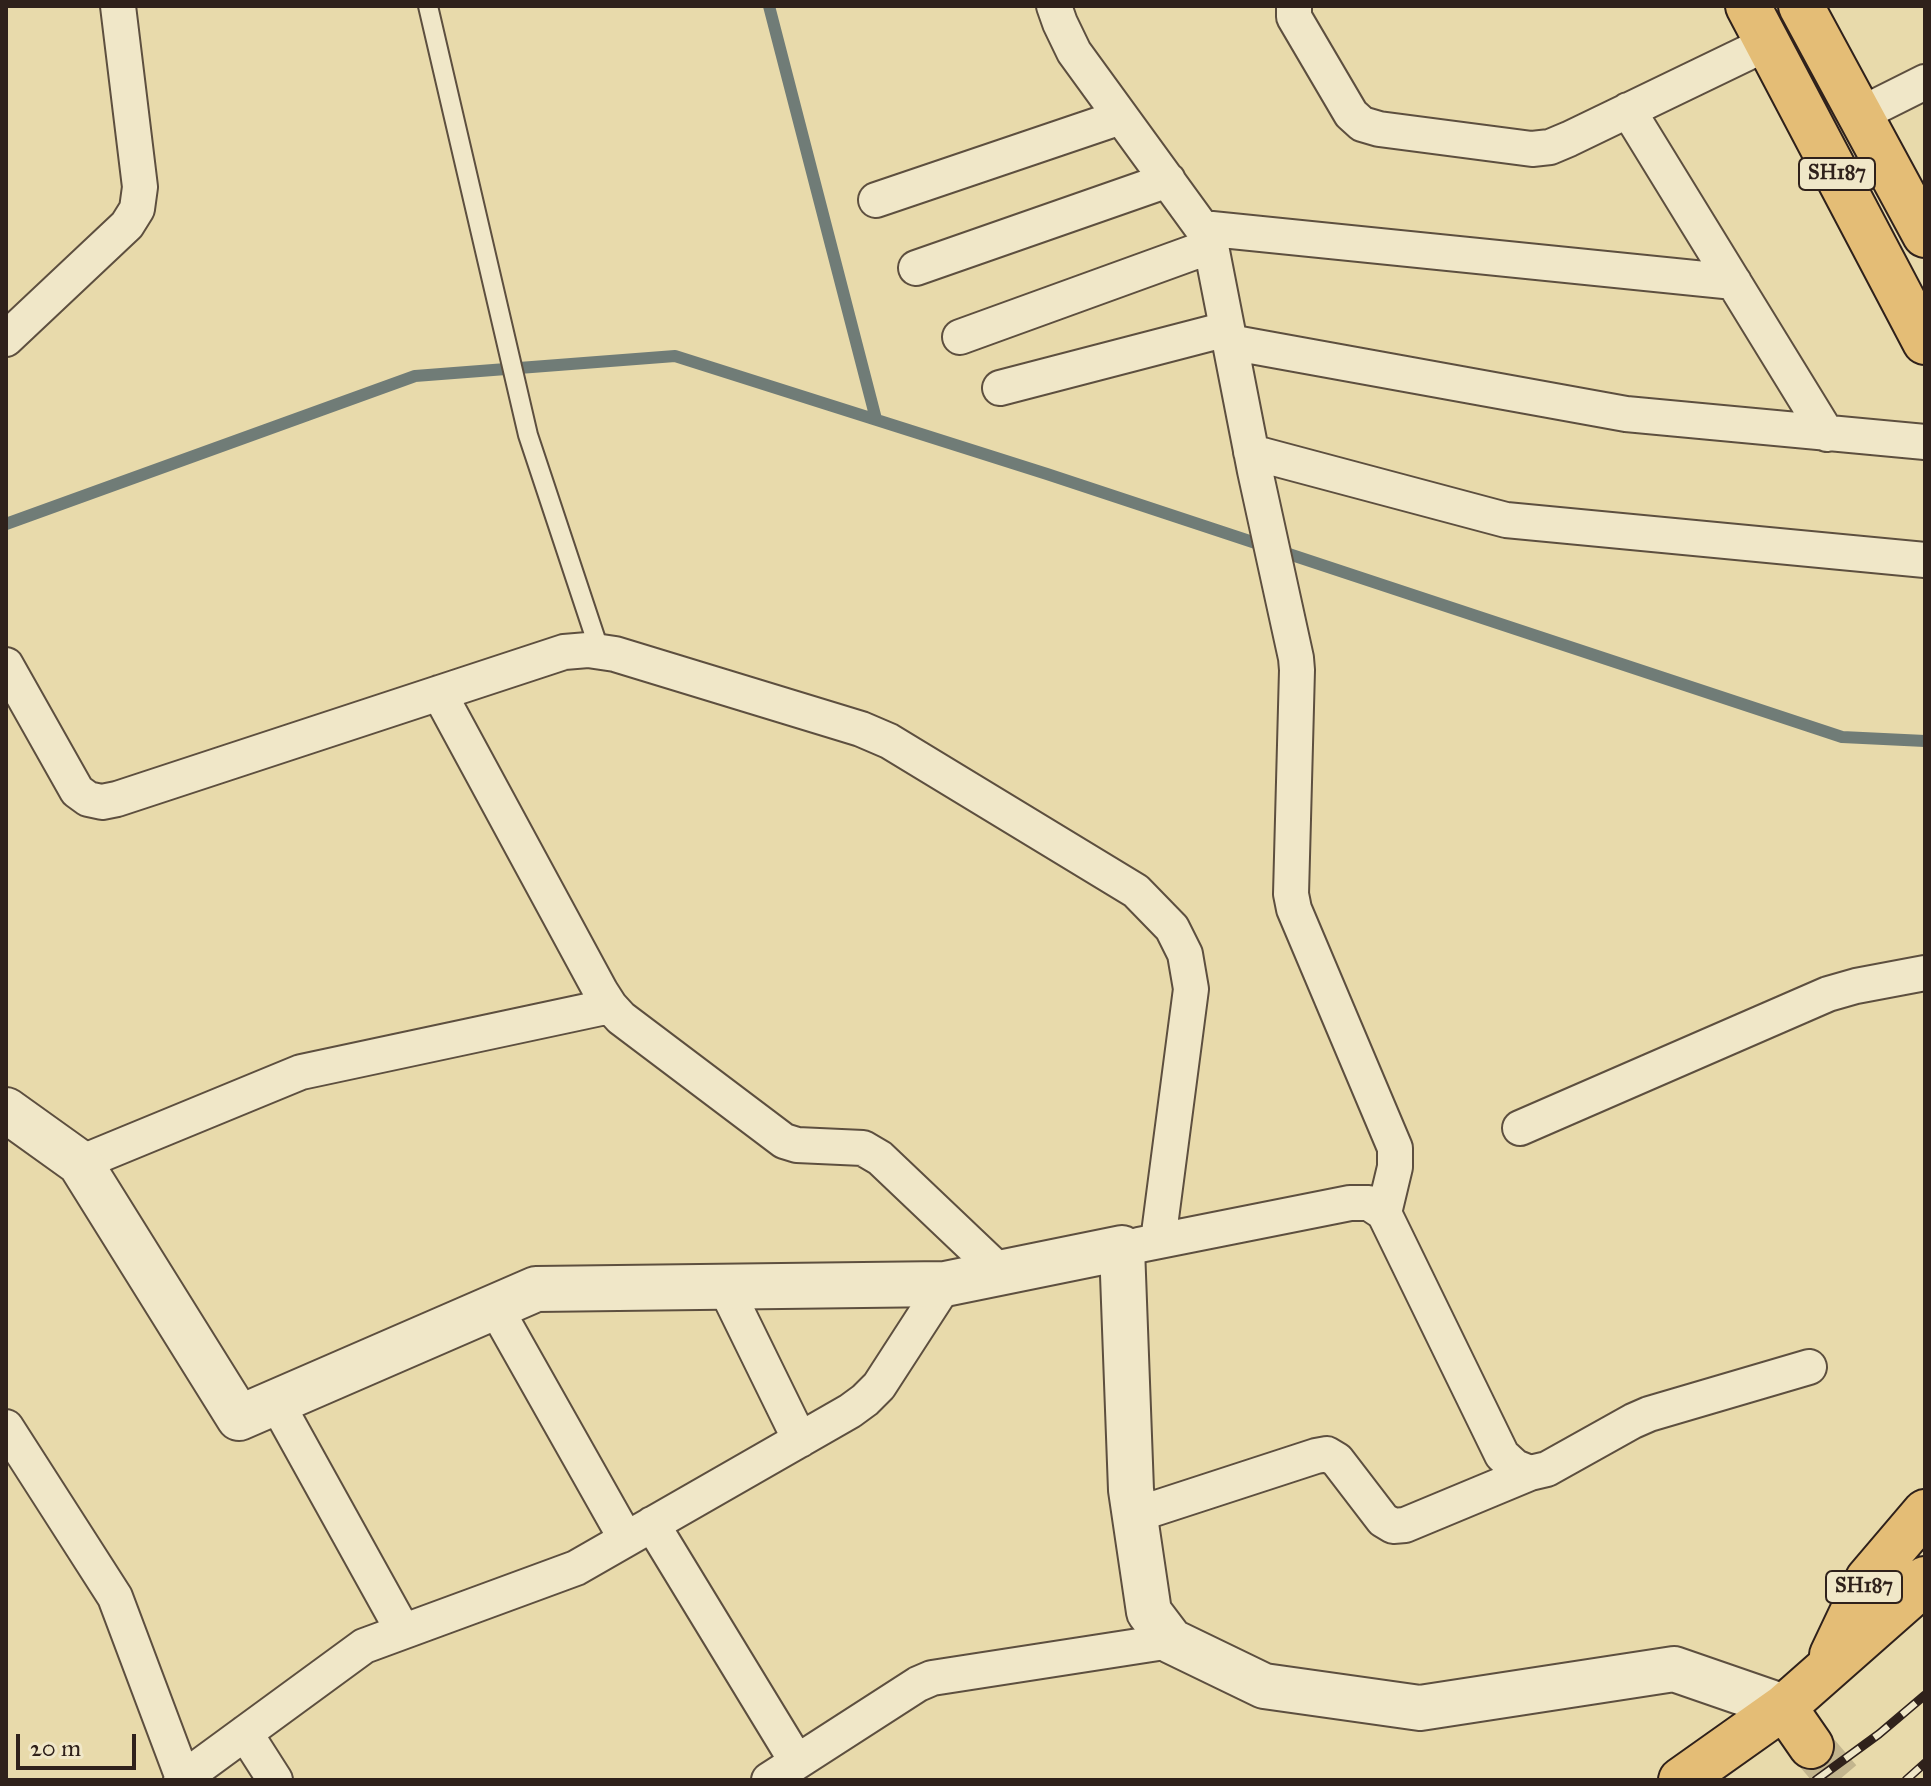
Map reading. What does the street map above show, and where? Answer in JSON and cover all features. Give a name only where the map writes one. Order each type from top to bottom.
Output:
[{"type":"main road","name":"SH187","points":[[1801,6],[1925,235]]},
{"type":"main road","name":"SH187","points":[[1758,24],[1925,342]]},
{"type":"main road","name":"SH187","points":[[1822,1675],[1868,1579],[1925,1512]]},
{"type":"main road","name":"SH187","points":[[1784,1707],[1911,1595],[1925,1579]]},
{"type":"main road","points":[[1681,1780],[1784,1707],[1811,1746]]},
{"type":"street","points":[[6,339],[127,225],[137,209],[140,187],[118,6]]},
{"type":"street","points":[[1054,6],[1074,52],[1207,237],[1296,658],[1291,894],[1294,909],[1395,1148],[1395,1167],[1384,1213]]},
{"type":"street","points":[[1294,6],[1294,17],[1351,114],[1362,124],[1379,129],[1532,149],[1550,147],[1628,110],[1758,24]]},
{"type":"street","points":[[1859,115],[1925,82]]},
{"type":"street","points":[[1628,110],[1827,434]]},
{"type":"street","points":[[876,200],[1121,117]]},
{"type":"street","points":[[916,268],[1168,180]]},
{"type":"street","points":[[960,337],[1207,237],[1734,282]]},
{"type":"street","points":[[1000,388],[1228,336],[1626,414],[1925,442]]},
{"type":"street","points":[[1253,461],[1506,520],[1925,560]]},
{"type":"street","points":[[11,686],[77,791],[88,799],[102,802],[564,652],[615,654],[861,729],[889,741],[1136,891],[1172,928],[1185,954],[1191,989],[1140,1244],[1131,1490],[1149,1612],[1171,1641],[1264,1686],[1420,1708],[1674,1669],[1784,1707]]},
{"type":"street","points":[[439,693],[610,1006],[621,1018],[784,1141],[797,1145],[863,1148],[880,1158],[1001,1273]]},
{"type":"street","points":[[1520,1128],[1828,994],[1925,973]]},
{"type":"street","points":[[80,1163],[301,1072],[610,1006]]},
{"type":"street","points":[[6,1110],[80,1163],[239,1418],[536,1289],[945,1284],[1350,1203],[1369,1203],[1384,1213],[1502,1455],[1515,1467],[1530,1473]]},
{"type":"street","points":[[6,1427],[115,1597],[182,1779],[352,1654],[378,1640],[561,1575],[850,1411],[879,1386],[945,1284]]},
{"type":"street","points":[[725,1287],[800,1440]]},
{"type":"street","points":[[495,1307],[639,1532],[783,1771],[932,1678],[1171,1641]]},
{"type":"street","points":[[1135,1515],[1327,1454],[1337,1460],[1383,1520],[1393,1526],[1405,1525],[1530,1473],[1547,1469],[1649,1414],[1809,1367]]},
{"type":"street","points":[[276,1402],[403,1631]]},
{"type":"street","points":[[245,1733],[275,1780]]},
{"type":"lane","points":[[428,6],[528,435],[600,652]]},
{"type":"waterway","points":[[769,6],[876,419]]},
{"type":"waterway","points":[[6,524],[415,376],[675,356],[1047,474],[1842,737],[1925,741]]},
{"type":"tunnel","points":[[1811,1746],[1840,1780]]},
{"type":"railway","points":[[1816,1780],[1879,1734],[1925,1695]]},
{"type":"railway","points":[[1906,1780],[1925,1763]]}]
